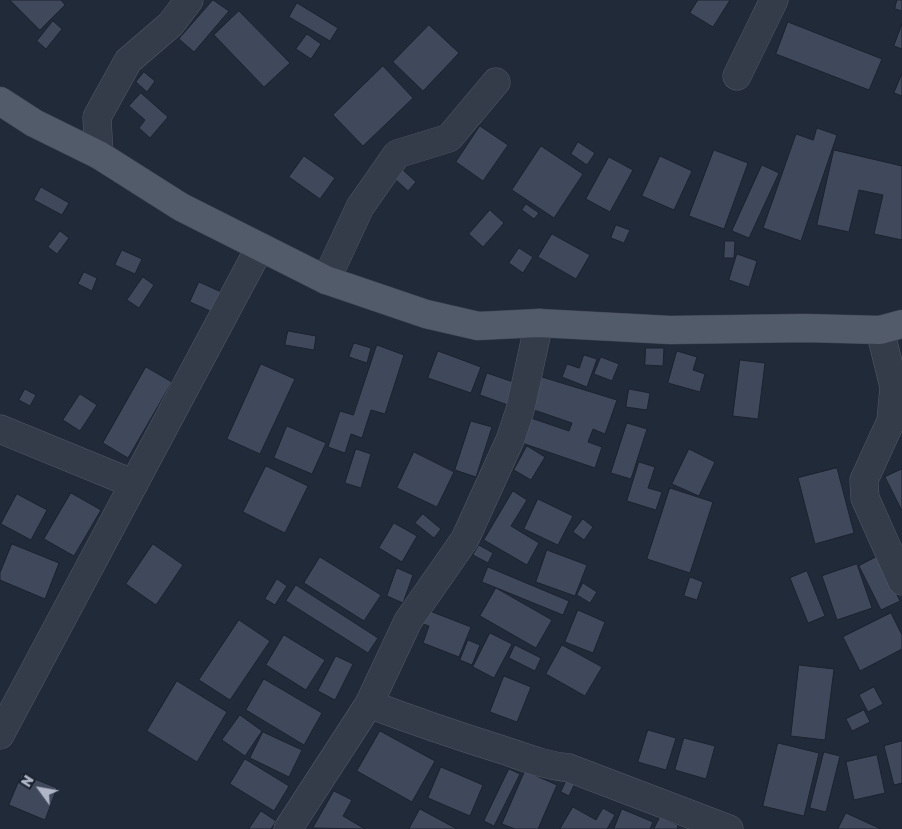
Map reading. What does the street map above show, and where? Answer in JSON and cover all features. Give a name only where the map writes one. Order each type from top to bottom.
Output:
[{"type":"main road","points":[[0,101],[34,123],[99,155],[181,207],[260,247],[326,280],[426,314],[478,326],[540,323],[670,330],[891,327]]},
{"type":"street","points":[[99,155],[96,117],[128,61],[171,24],[189,0]]},
{"type":"street","points":[[736,76],[774,0]]},
{"type":"street","points":[[326,280],[360,207],[396,154],[449,138],[496,82]]},
{"type":"street","points":[[0,735],[260,247]]},
{"type":"street","points":[[288,829],[369,704],[408,621],[465,539],[510,440],[520,410],[540,323]]},
{"type":"street","points":[[891,327],[894,387],[891,421],[864,480],[864,498],[902,581]]},
{"type":"street","points":[[0,430],[134,484]]},
{"type":"street","points":[[369,704],[453,736],[525,757],[544,765],[569,768],[729,829]]},
{"type":"building","points":[[10,0],[61,0],[65,5],[40,30]]},
{"type":"building","points":[[213,0],[229,11],[194,52],[179,39]]},
{"type":"building","points":[[698,0],[730,0],[713,27],[690,13]]},
{"type":"building","points":[[897,0],[902,0],[902,11],[895,9]]},
{"type":"building","points":[[297,3],[338,28],[330,41],[289,17]]},
{"type":"building","points":[[239,11],[290,63],[264,87],[214,35]]},
{"type":"building","points":[[53,21],[62,29],[46,49],[37,41]]},
{"type":"building","points":[[788,22],[882,59],[869,90],[776,54]]},
{"type":"building","points":[[902,24],[902,49],[894,46]]},
{"type":"building","points":[[429,25],[459,53],[423,91],[393,62]]},
{"type":"building","points":[[307,34],[321,44],[311,59],[296,49]]},
{"type":"building","points":[[383,66],[413,98],[363,146],[333,115]]},
{"type":"building","points":[[144,72],[155,81],[147,92],[136,82]]},
{"type":"building","points":[[902,74],[902,96],[894,93]]},
{"type":"building","points":[[141,93],[168,117],[150,138],[139,128],[145,120],[129,106]]},
{"type":"building","points":[[480,126],[508,145],[483,181],[456,162]]},
{"type":"building","points":[[817,128],[837,135],[801,241],[763,228],[796,134],[813,140]]},
{"type":"building","points":[[578,142],[595,153],[587,165],[571,154]]},
{"type":"building","points":[[541,146],[583,174],[554,218],[512,190]]},
{"type":"building","points":[[714,150],[748,163],[724,229],[689,216]]},
{"type":"building","points":[[834,150],[902,166],[902,240],[874,234],[883,195],[859,190],[849,232],[817,225]]},
{"type":"building","points":[[304,156],[335,178],[320,199],[289,177]]},
{"type":"building","points":[[660,156],[692,171],[674,210],[642,196]]},
{"type":"building","points":[[609,157],[633,170],[610,212],[586,199]]},
{"type":"building","points":[[762,165],[779,173],[749,238],[732,231]]},
{"type":"building","points":[[403,170],[416,182],[408,191],[395,179]]},
{"type":"building","points":[[41,187],[69,203],[62,215],[34,200]]},
{"type":"building","points":[[526,204],[539,213],[534,219],[522,210]]},
{"type":"building","points":[[490,210],[504,223],[483,247],[469,234]]},
{"type":"building","points":[[616,225],[630,230],[624,243],[611,238]]},
{"type":"building","points":[[60,231],[69,238],[57,254],[48,247]]},
{"type":"building","points":[[552,234],[590,255],[576,279],[538,257]]},
{"type":"building","points":[[725,241],[735,241],[734,258],[724,258]]},
{"type":"building","points":[[519,248],[533,257],[523,273],[509,263]]},
{"type":"building","points":[[122,250],[142,259],[135,274],[115,265]]},
{"type":"building","points":[[737,254],[757,261],[749,287],[729,280]]},
{"type":"building","points":[[84,272],[97,278],[92,291],[78,284]]},
{"type":"building","points":[[143,277],[154,285],[139,308],[127,300]]},
{"type":"building","points":[[199,282],[228,295],[219,315],[190,302]]},
{"type":"building","points":[[288,331],[316,336],[314,350],[285,345]]},
{"type":"building","points":[[354,343],[371,348],[367,363],[349,357]]},
{"type":"building","points":[[377,345],[404,355],[385,414],[371,410],[362,438],[351,434],[345,453],[328,447],[340,411],[353,415]]},
{"type":"building","points":[[646,348],[664,348],[663,366],[645,365]]},
{"type":"building","points":[[438,351],[481,367],[471,393],[428,378]]},
{"type":"building","points":[[677,351],[697,357],[693,370],[705,374],[700,392],[668,383]]},
{"type":"building","points":[[584,355],[597,359],[587,387],[562,377],[567,364],[579,368]]},
{"type":"building","points":[[601,357],[619,364],[612,381],[594,374]]},
{"type":"building","points":[[740,360],[765,363],[758,419],[733,416]]},
{"type":"building","points":[[261,364],[295,379],[260,454],[227,439]]},
{"type":"building","points":[[146,367],[172,382],[128,458],[103,443]]},
{"type":"building","points":[[487,373],[516,383],[508,405],[480,395]]},
{"type":"building","points":[[542,377],[617,400],[605,434],[593,429],[588,442],[602,447],[595,468],[519,442],[528,417],[569,431],[572,423],[531,409]]},
{"type":"building","points":[[25,389],[36,395],[30,406],[19,400]]},
{"type":"building","points":[[629,389],[650,393],[647,410],[626,407]]},
{"type":"building","points":[[80,394],[97,405],[80,431],[63,420]]},
{"type":"building","points":[[471,421],[492,427],[476,477],[455,470]]},
{"type":"building","points":[[627,423],[647,429],[631,479],[611,473]]},
{"type":"building","points":[[287,426],[326,443],[312,474],[274,458]]},
{"type":"building","points":[[527,446],[545,457],[531,480],[514,470]]},
{"type":"building","points":[[356,449],[371,454],[361,488],[345,483]]},
{"type":"building","points":[[689,449],[715,462],[699,496],[672,484]]},
{"type":"building","points":[[414,452],[454,472],[437,507],[397,488]]},
{"type":"building","points":[[639,462],[655,467],[648,488],[662,492],[656,510],[627,501]]},
{"type":"building","points":[[266,466],[308,486],[285,533],[243,512]]},
{"type":"building","points":[[837,468],[854,533],[815,544],[798,478]]},
{"type":"building","points":[[902,469],[902,511],[885,477]]},
{"type":"building","points":[[670,488],[713,502],[690,573],[647,559]]},
{"type":"building","points":[[513,491],[527,500],[511,526],[539,543],[527,565],[484,540]]},
{"type":"building","points":[[71,493],[101,510],[74,556],[44,539]]},
{"type":"building","points":[[17,494],[47,510],[31,540],[1,524]]},
{"type":"building","points":[[538,499],[573,516],[558,545],[524,529]]},
{"type":"building","points":[[423,514],[441,529],[434,538],[415,523]]},
{"type":"building","points":[[583,519],[593,527],[584,540],[573,532]]},
{"type":"building","points":[[394,523],[417,536],[402,562],[379,548]]},
{"type":"building","points":[[12,544],[59,563],[45,599],[0,580],[0,573]]},
{"type":"building","points":[[153,544],[183,565],[156,605],[126,584]]},
{"type":"building","points":[[479,545],[493,553],[488,563],[473,555]]},
{"type":"building","points":[[547,550],[587,565],[575,596],[536,582]]},
{"type":"building","points":[[878,556],[900,601],[881,610],[859,566]]},
{"type":"building","points":[[320,557],[381,595],[364,621],[304,583]]},
{"type":"building","points":[[857,564],[872,608],[837,620],[822,576]]},
{"type":"building","points":[[488,567],[569,601],[563,615],[482,582]]},
{"type":"building","points":[[397,568],[413,575],[403,603],[387,596]]},
{"type":"building","points":[[807,571],[825,616],[808,623],[790,578]]},
{"type":"building","points":[[690,577],[703,582],[697,600],[684,596]]},
{"type":"building","points":[[277,579],[287,586],[275,605],[265,599]]},
{"type":"building","points":[[583,583],[597,592],[590,603],[577,595]]},
{"type":"building","points":[[296,585],[378,638],[368,653],[286,601]]},
{"type":"building","points":[[496,588],[552,620],[536,648],[480,616]]},
{"type":"building","points":[[422,608],[471,627],[459,657],[423,643],[429,626],[417,622]]},
{"type":"building","points":[[578,610],[605,622],[593,653],[565,642]]},
{"type":"building","points":[[891,613],[902,635],[902,649],[860,671],[843,637]]},
{"type":"building","points":[[239,620],[270,641],[230,700],[199,680]]},
{"type":"building","points":[[490,633],[512,644],[494,678],[473,667]]},
{"type":"building","points":[[284,635],[325,660],[306,690],[266,665]]},
{"type":"building","points":[[468,640],[480,645],[472,665],[460,660]]},
{"type":"building","points":[[515,645],[541,658],[535,671],[509,658]]},
{"type":"building","points":[[562,645],[602,667],[585,696],[546,674]]},
{"type":"building","points":[[336,656],[353,664],[335,700],[318,691]]},
{"type":"building","points":[[799,665],[834,669],[825,740],[791,736]]},
{"type":"building","points":[[504,676],[531,687],[517,722],[490,712]]},
{"type":"building","points":[[264,679],[322,713],[304,745],[246,710]]},
{"type":"building","points":[[177,681],[227,712],[197,762],[147,731]]},
{"type":"building","points":[[874,687],[883,704],[868,712],[859,695]]},
{"type":"building","points":[[864,710],[870,722],[852,731],[846,719]]},
{"type":"building","points":[[240,715],[262,731],[245,756],[222,740]]},
{"type":"building","points":[[648,730],[676,738],[666,770],[638,762]]},
{"type":"building","points":[[380,731],[435,761],[412,802],[357,771]]},
{"type":"building","points":[[263,732],[302,750],[289,777],[250,758]]},
{"type":"building","points":[[684,738],[715,746],[706,779],[675,770]]},
{"type":"building","points":[[902,741],[902,783],[894,785],[884,746]]},
{"type":"building","points":[[778,743],[819,753],[804,816],[763,806]]},
{"type":"building","points":[[824,752],[840,756],[826,812],[810,808]]},
{"type":"building","points":[[877,755],[885,793],[854,800],[846,762]]},
{"type":"building","points":[[245,759],[289,786],[274,811],[230,784]]},
{"type":"building","points":[[441,767],[483,785],[470,816],[428,798]]},
{"type":"building","points":[[509,769],[520,774],[494,826],[484,821]]},
{"type":"building","points":[[525,771],[557,785],[538,829],[515,829],[502,824]]},
{"type":"building","points":[[22,774],[57,788],[45,820],[9,805]]},
{"type":"building","points":[[567,779],[575,783],[569,796],[561,792]]},
{"type":"building","points":[[334,791],[352,800],[343,816],[365,829],[313,828]]},
{"type":"building","points":[[573,807],[596,820],[603,808],[615,815],[607,829],[560,829]]},
{"type":"building","points":[[420,809],[457,829],[409,829]]},
{"type":"building","points":[[622,809],[653,822],[650,829],[614,829]]},
{"type":"building","points":[[261,811],[276,821],[271,829],[249,829]]},
{"type":"building","points":[[846,813],[881,829],[838,829]]},
{"type":"building","points":[[660,817],[678,825],[677,829],[654,829]]}]
